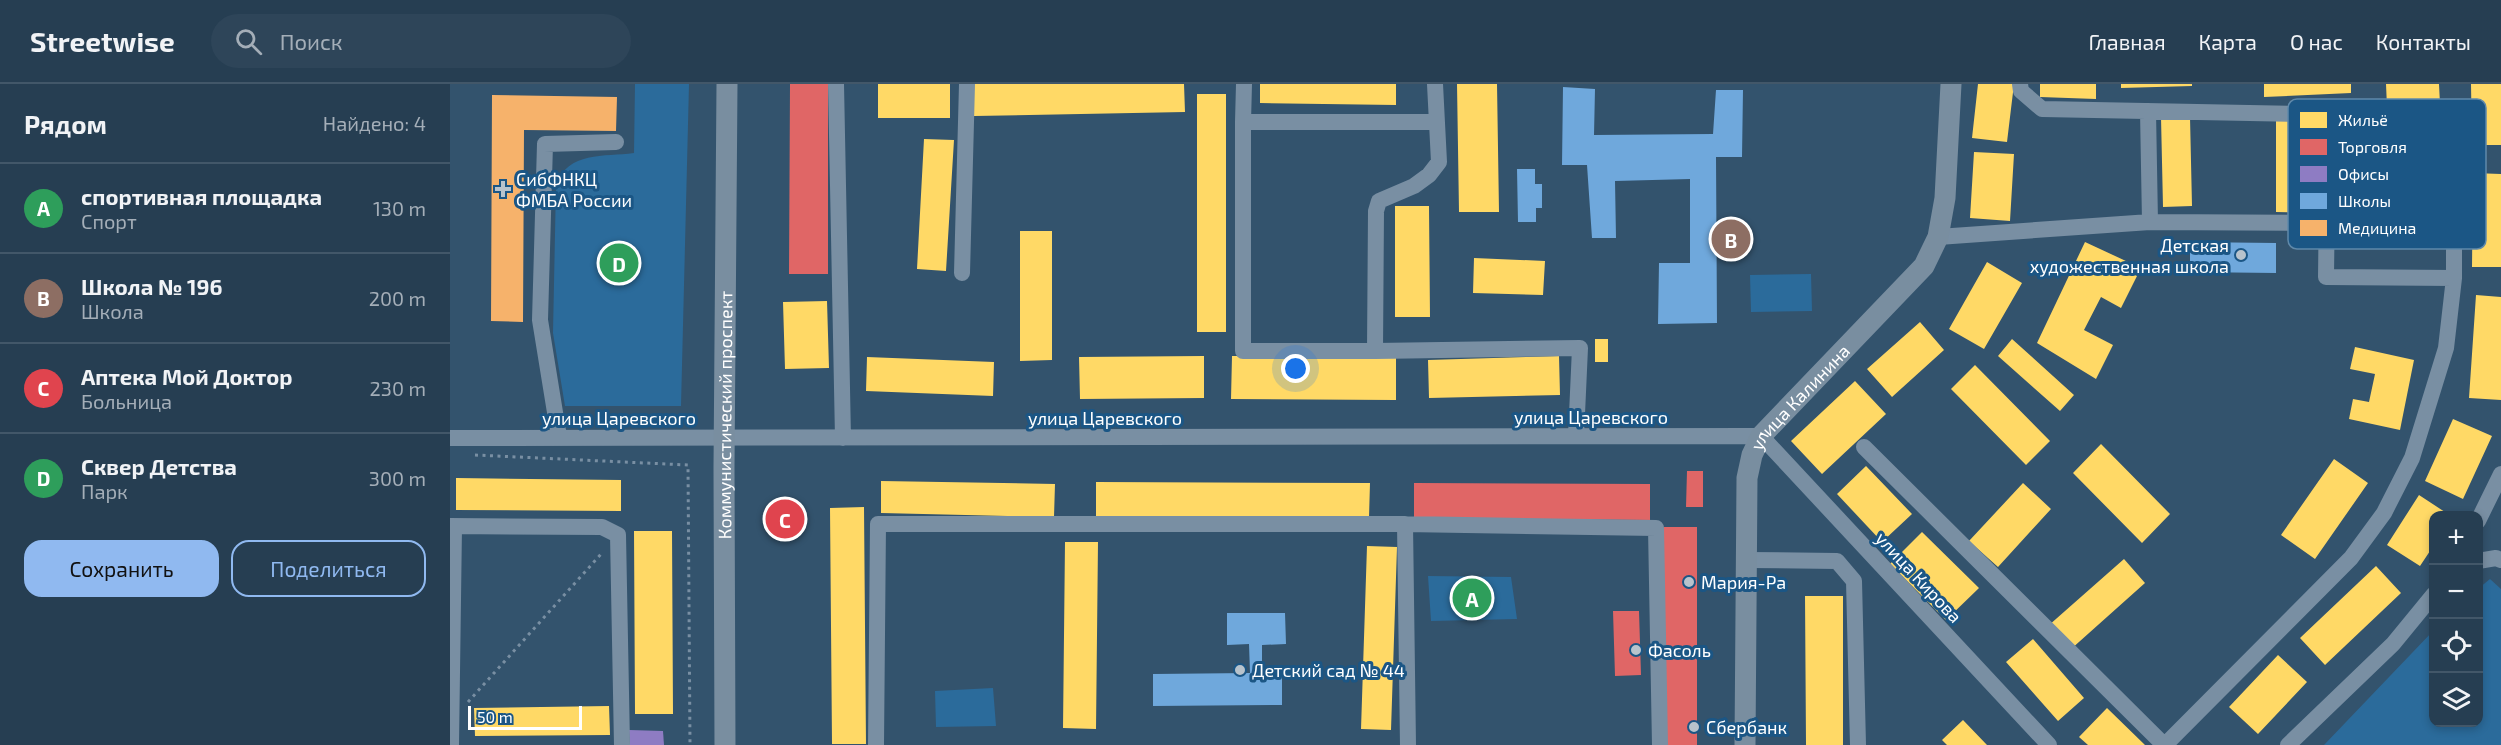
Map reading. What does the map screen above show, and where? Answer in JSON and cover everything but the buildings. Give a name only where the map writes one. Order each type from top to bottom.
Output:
[{"type":"main road","name":"Коммунистический проспект","points":[[725,745],[724,437],[727,84]]},
{"type":"main road","name":"улица Калинина","points":[[1745,745],[1747,478],[1752,455],[1761,436],[1923,266],[1938,237],[1945,198],[1951,84]]},
{"type":"street","points":[[837,84],[843,438]]},
{"type":"street","points":[[962,273],[967,84]]},
{"type":"street","points":[[1244,84],[1243,351],[1580,348],[1576,436]]},
{"type":"street","points":[[1375,351],[1376,211],[1379,201],[1414,186],[1429,176],[1439,162],[1436,84]]},
{"type":"street","points":[[2020,84],[2021,91],[2042,109],[2288,114]]},
{"type":"street","points":[[2148,111],[2150,222]]},
{"type":"street","points":[[1243,122],[1437,122]]},
{"type":"street","points":[[559,437],[540,320],[545,144],[616,142]]},
{"type":"street","points":[[1938,237],[2150,222],[2288,223]]},
{"type":"street","points":[[2326,249],[2326,277],[2454,278]]},
{"type":"street","points":[[1864,447],[2165,745],[2351,558],[2384,513],[2412,458],[2446,348],[2454,278],[2454,249]]},
{"type":"street","name":"улица Царевского","points":[[450,438],[1761,436]]},
{"type":"street","name":"улица Кирова","points":[[1761,436],[2049,745]]},
{"type":"street","points":[[2483,511],[2501,474]]},
{"type":"street","points":[[876,745],[878,524],[1405,524],[1656,528],[1660,745]]},
{"type":"street","points":[[1405,524],[1408,745]]},
{"type":"street","points":[[451,745],[452,527],[602,527],[618,535],[622,745]]},
{"type":"street","points":[[2483,560],[2496,558],[2501,560]]},
{"type":"street","points":[[1746,560],[1837,561],[1854,581],[1858,745]]},
{"type":"street","points":[[2288,745],[2393,644],[2429,599]]},
{"type":"path","points":[[467,703],[618,535]]},
{"type":"shaded area","points":[[635,84],[689,84],[681,406],[565,406],[553,333],[556,185],[569,166],[578,161],[599,156],[634,153]]},
{"type":"shaded area","points":[[1811,274],[1812,311],[1751,312],[1750,275]]},
{"type":"shaded area","points":[[1428,576],[1511,577],[1517,619],[1431,621]]},
{"type":"shaded area","points":[[2490,579],[2501,589],[2501,745],[2324,745],[2429,635],[2429,727],[2483,727],[2483,585]]},
{"type":"shaded area","points":[[993,688],[996,726],[936,727],[935,691]]},
{"type":"place","name":"СибФНКЦ ФМБА России","points":[[503,189]]},
{"type":"place","name":"Школа № 196","points":[[1731,239]]},
{"type":"place","name":"Детская художественная школа","points":[[2241,255]]},
{"type":"place","name":"Сквер Детства","points":[[619,263]]},
{"type":"place","name":"Аптека Мой Доктор","points":[[785,519]]},
{"type":"place","name":"Мария-Ра","points":[[1689,582]]},
{"type":"place","name":"спортивная площадка","points":[[1472,598]]},
{"type":"place","name":"Фасоль","points":[[1636,650]]},
{"type":"place","name":"Детский сад № 44","points":[[1240,670]]},
{"type":"place","name":"Сбербанк","points":[[1694,727]]}]
